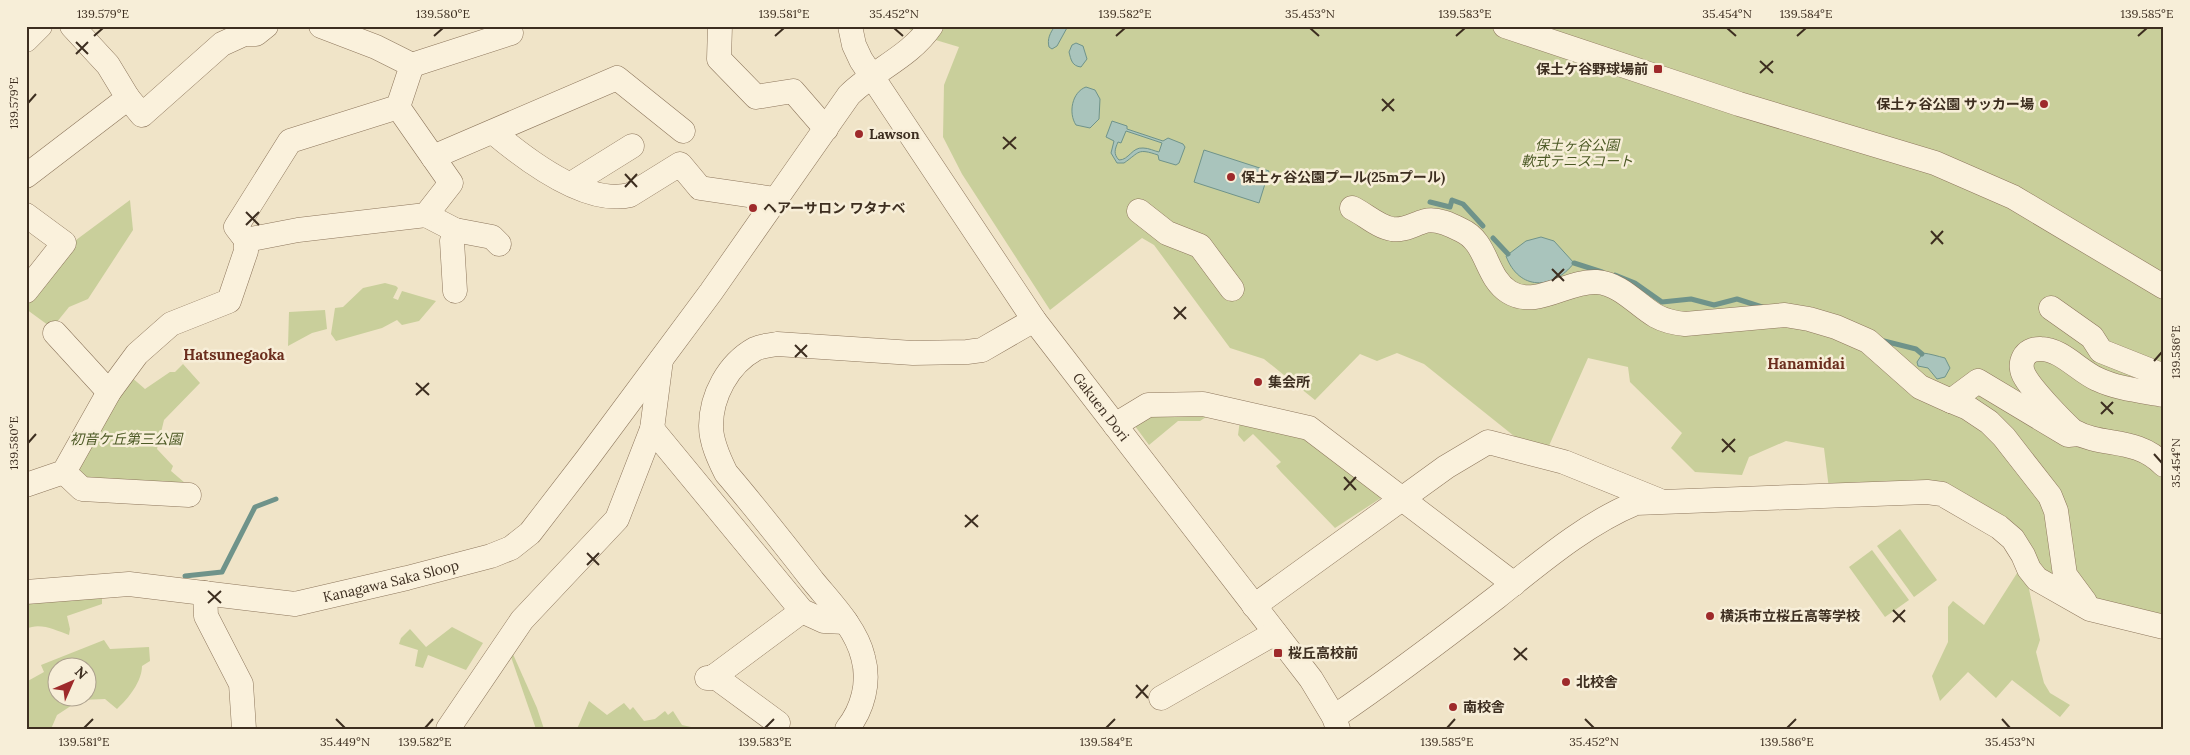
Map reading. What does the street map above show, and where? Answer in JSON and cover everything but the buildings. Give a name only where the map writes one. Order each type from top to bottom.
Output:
[{"type":"street","points":[[26,40],[40,26]]},
{"type":"street","points":[[72,26],[108,65],[128,98],[142,115],[222,44],[244,34],[256,34],[266,26]]},
{"type":"street","points":[[321,26],[349,32],[412,65],[511,33],[507,26]]},
{"type":"street","points":[[720,26],[719,59],[756,97],[793,91],[826,129]]},
{"type":"street","name":"Gakuen Dori","points":[[850,26],[858,55],[1034,320],[1311,679],[1336,723]]},
{"type":"street","name":"Kanagawa Saka Sloop","points":[[26,592],[129,584],[294,604],[407,578],[491,556],[511,548],[530,533],[662,359],[849,96],[909,51],[931,26]]},
{"type":"street","points":[[1505,26],[1739,104],[1935,163],[2013,197],[2164,287]]},
{"type":"street","points":[[398,107],[412,65]]},
{"type":"street","points":[[433,156],[618,78],[683,131]]},
{"type":"street","points":[[26,176],[128,98]]},
{"type":"street","points":[[398,107],[452,183],[426,216]]},
{"type":"street","points":[[26,485],[64,472],[109,392],[137,354],[171,324],[235,302],[246,250],[246,240],[236,227],[290,141],[398,107]]},
{"type":"street","points":[[493,132],[540,169],[588,192],[621,198],[630,196],[680,164],[700,188],[775,199]]},
{"type":"street","points":[[571,184],[632,146]]},
{"type":"street","points":[[1352,208],[1390,229],[1399,230],[1434,220],[1463,230],[1478,243],[1496,280],[1516,296],[1532,298],[1581,284],[1598,282],[1616,288],[1655,316],[1675,323],[1685,324],[1785,315],[1836,327],[1868,341],[1920,387],[1968,408],[1989,422],[2004,437],[2050,496],[2056,511],[2065,575],[2090,609]]},
{"type":"street","points":[[1139,211],[1167,233],[1200,246],[1232,289]]},
{"type":"street","points":[[26,215],[64,243],[26,291]]},
{"type":"street","points":[[246,240],[298,230],[426,216],[455,230],[492,237],[499,244]]},
{"type":"street","points":[[455,230],[452,241],[455,291]]},
{"type":"street","points":[[2052,308],[2092,337],[2101,351],[2164,376]]},
{"type":"street","points":[[847,729],[857,713],[865,689],[864,657],[846,622],[726,473],[716,453],[710,427],[713,403],[723,381],[737,362],[756,349],[777,344],[913,353],[967,352],[982,350],[1034,320]]},
{"type":"street","points":[[55,333],[109,392]]},
{"type":"street","points":[[2164,395],[2111,385],[2096,379],[2057,354],[2042,348],[2031,350],[2024,355],[2021,366],[2024,377],[2067,425],[2078,434],[2093,439],[2122,442],[2141,450],[2164,465]]},
{"type":"street","points":[[448,729],[522,620],[618,519],[652,429],[662,359]]},
{"type":"street","points":[[1951,401],[1978,381],[2068,435],[2078,434]]},
{"type":"street","points":[[1114,425],[1148,405],[1203,404],[1310,428],[1514,584]]},
{"type":"street","points":[[652,429],[802,611],[824,622],[846,622]]},
{"type":"street","points":[[1254,606],[1446,467],[1488,442],[1564,462],[1661,501]]},
{"type":"street","points":[[64,472],[82,489],[189,494]]},
{"type":"street","points":[[1336,723],[1372,691],[1574,538],[1623,508],[1636,503],[1927,492],[1942,494],[1999,527],[2013,539],[2023,555],[2028,569],[2037,579],[2090,609],[2164,627]]},
{"type":"street","points":[[205,593],[206,616],[241,684],[244,729]]},
{"type":"street","points":[[778,723],[711,677],[802,611]]},
{"type":"street","points":[[1161,698],[1275,633]]},
{"type":"green space","name":"保土ヶ谷公園 軟式テニスコート","points":[[904,26],[2164,26],[2164,624],[2055,584],[1968,499],[1829,489],[1824,448],[1786,441],[1749,457],[1742,475],[1695,472],[1671,448],[1682,433],[1630,382],[1628,367],[1588,358],[1548,448],[1524,444],[1424,364],[1397,353],[1377,361],[1360,354],[1315,400],[1264,359],[1230,348],[1154,245],[1142,238],[1050,310],[962,174],[943,137],[944,85],[959,47],[919,35]]},
{"type":"green space","points":[[130,200],[133,230],[88,299],[69,307],[52,328],[26,309],[26,298],[72,243]]},
{"type":"green space","points":[[385,283],[398,288],[393,298],[398,300],[402,291],[436,301],[419,321],[402,325],[397,320],[382,328],[336,341],[331,334],[335,308],[343,307],[363,288]]},
{"type":"green space","points":[[325,310],[327,329],[312,333],[288,346],[289,312]]},
{"type":"green space","name":"初音ケ丘第三公園","points":[[183,364],[200,383],[164,420],[157,449],[173,466],[171,471],[185,483],[88,486],[75,474],[130,376],[145,389],[170,372],[175,372]]},
{"type":"green space","points":[[1144,413],[1206,413],[1206,417],[1200,421],[1178,421],[1149,445],[1132,422]]},
{"type":"green space","points":[[1240,420],[1304,434],[1384,496],[1335,528],[1281,472],[1276,466],[1281,462],[1253,434],[1244,442],[1238,435]]},
{"type":"green space","points":[[1900,529],[1937,580],[1914,597],[1877,546]]},
{"type":"green space","points":[[1872,550],[1909,600],[1885,617],[1849,567]]},
{"type":"green space","points":[[2019,570],[2026,575],[2040,640],[2036,652],[2044,683],[2050,693],[2070,705],[2060,717],[2012,680],[1996,698],[1968,672],[1940,701],[1932,676],[1948,642],[1948,607],[1953,601],[1984,625]]},
{"type":"green space","points":[[102,594],[102,604],[67,616],[70,629],[69,635],[37,626],[26,629],[26,602]]},
{"type":"green space","points":[[452,627],[483,643],[466,670],[428,655],[423,668],[415,666],[418,650],[399,644],[401,638],[410,629],[426,647]]},
{"type":"green space","points":[[104,640],[110,649],[149,647],[150,661],[142,666],[140,677],[126,700],[117,709],[105,699],[98,699],[98,658],[59,658]]},
{"type":"green space","points":[[512,652],[537,708],[544,729],[536,729],[510,654]]},
{"type":"green space","points":[[48,662],[48,708],[68,708],[57,715],[51,729],[26,729],[26,682],[44,672],[41,665]]},
{"type":"green space","points":[[589,701],[607,715],[624,703],[630,710],[633,707],[644,721],[655,719],[665,711],[668,715],[673,711],[682,725],[691,727],[690,729],[577,729]]},
{"type":"water","points":[[1055,26],[1068,26],[1057,46],[1052,49],[1048,44],[1050,34]]},
{"type":"water","points":[[1076,43],[1083,46],[1087,59],[1081,67],[1074,64],[1069,52],[1072,45]]},
{"type":"water","points":[[1086,87],[1095,90],[1100,99],[1099,119],[1090,128],[1076,125],[1072,115],[1073,103],[1077,93]]},
{"type":"water","points":[[1112,121],[1127,126],[1127,129],[1163,141],[1168,138],[1183,144],[1185,147],[1179,163],[1176,165],[1159,160],[1158,155],[1146,152],[1139,152],[1124,163],[1117,163],[1111,153],[1114,141],[1106,137]],"holes":[[[1126,131],[1162,143],[1159,152],[1147,148],[1139,148],[1119,160],[1115,154],[1118,142],[1121,143]]]},
{"type":"water","name":"保土ヶ谷公園プール(25mプール)","points":[[1204,150],[1269,171],[1259,203],[1194,182]]},
{"type":"water","points":[[1541,237],[1554,241],[1574,263],[1566,272],[1556,278],[1547,282],[1537,283],[1519,276],[1506,256],[1526,241]]},
{"type":"water","points":[[1923,353],[1945,358],[1950,368],[1945,377],[1937,379],[1928,368],[1918,366],[1917,362]]},
{"type":"waterway","points":[[1430,202],[1450,207],[1452,200],[1463,204],[1483,226]]},
{"type":"waterway","points":[[1493,238],[1508,254]]},
{"type":"waterway","points":[[1574,263],[1602,272]]},
{"type":"waterway","points":[[1615,275],[1635,283],[1662,302],[1691,299],[1714,305],[1737,299],[1762,307]]},
{"type":"waterway","points":[[1880,340],[1916,349],[1922,354]]},
{"type":"waterway","points":[[185,576],[222,572],[255,507],[276,499]]},
{"type":"place","name":"保土ケ谷野球場前","points":[[1658,69]]},
{"type":"place","name":"保土ヶ谷公園 サッカー場","points":[[2044,104]]},
{"type":"place","name":"Lawson","points":[[859,134]]},
{"type":"place","name":"保土ヶ谷公園プール(25mプール)","points":[[1231,177]]},
{"type":"place","name":"ヘアーサロン ワタナベ","points":[[753,208]]},
{"type":"place","name":"集会所","points":[[1258,382]]},
{"type":"place","name":"横浜市立桜丘高等学校","points":[[1710,616]]},
{"type":"place","name":"桜丘高校前","points":[[1278,653]]},
{"type":"place","name":"北校舎","points":[[1566,682]]},
{"type":"place","name":"南校舎","points":[[1453,707]]},
{"type":"district","name":"Hatsunegaoka","points":[[234,354]]},
{"type":"district","name":"Hanamidai","points":[[1806,363]]}]
